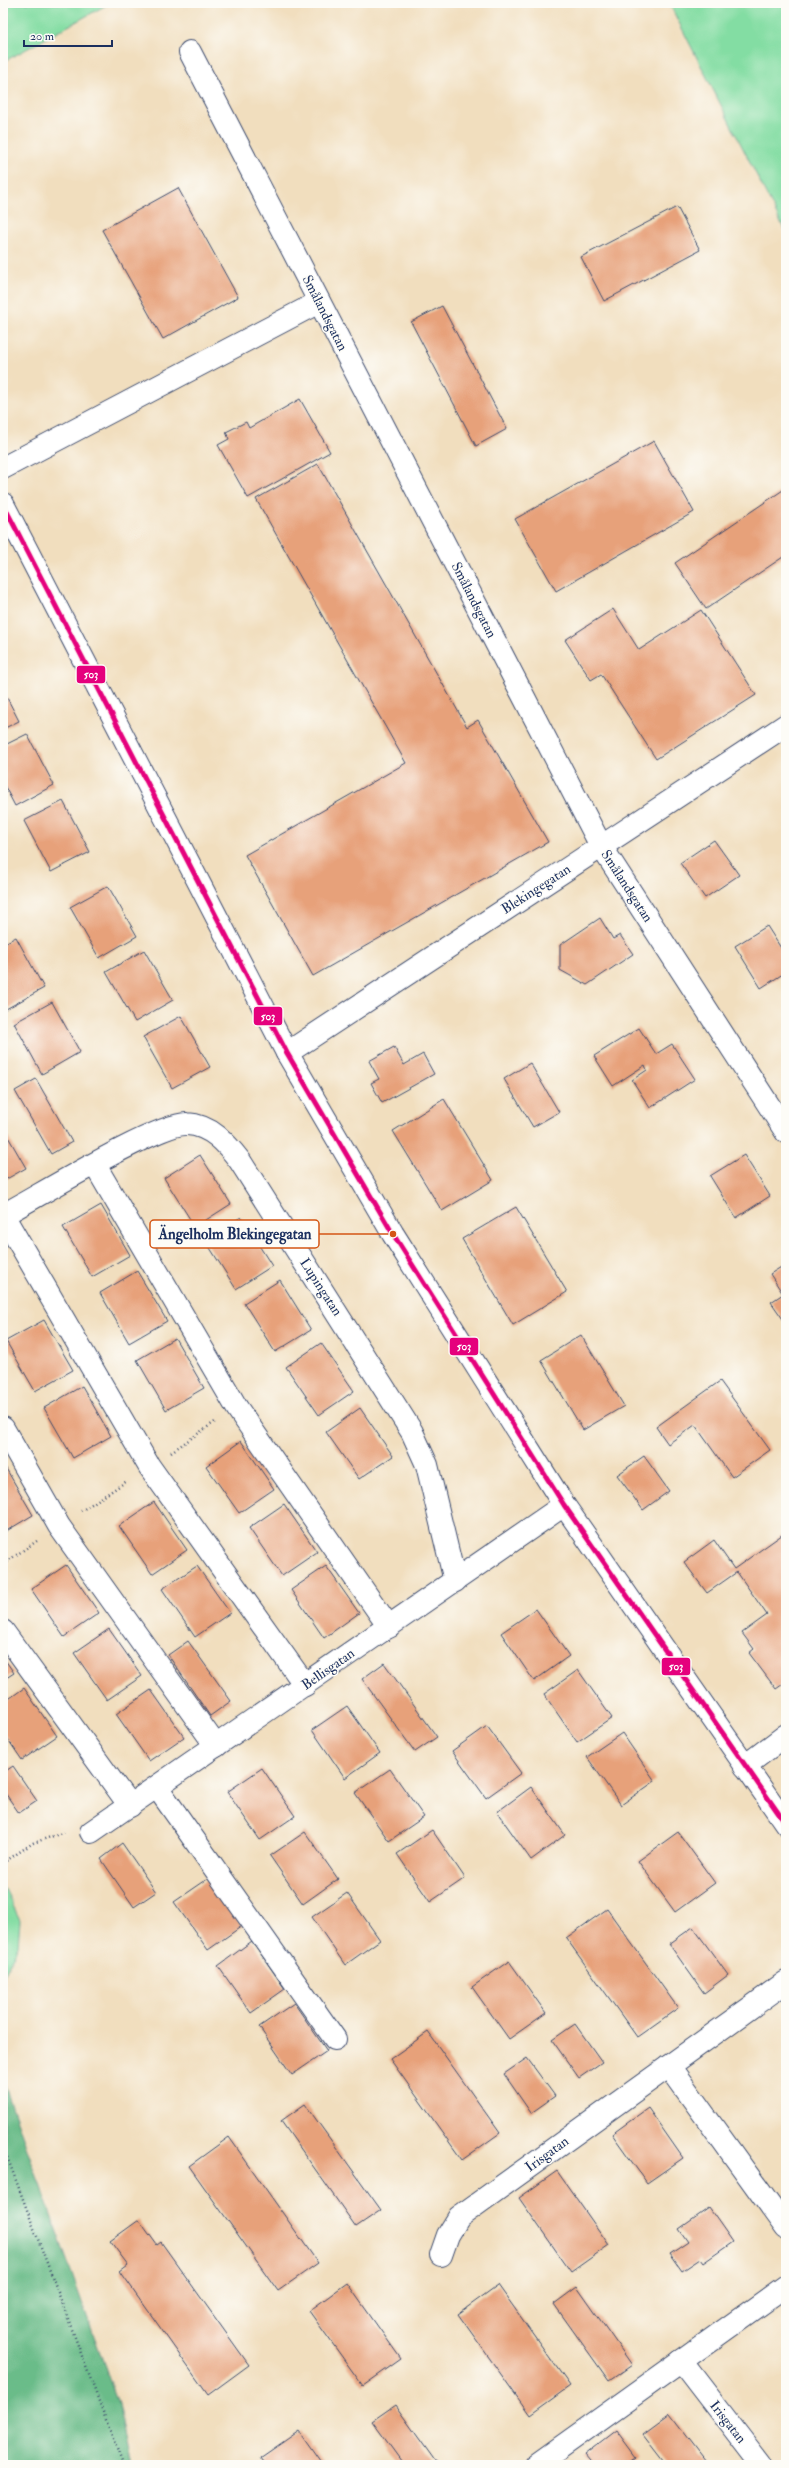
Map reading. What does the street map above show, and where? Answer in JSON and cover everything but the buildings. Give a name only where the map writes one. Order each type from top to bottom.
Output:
[{"type":"street","name":"Smålandsgatan","points":[[190,52],[601,846],[786,1132]]},
{"type":"street","points":[[3,468],[319,302]]},
{"type":"street","points":[[3,504],[287,1053],[393,1234],[564,1505],[786,1824]]},
{"type":"street","name":"Blekingegatan","points":[[287,1053],[786,725]]},
{"type":"street","name":"Lupingatan","points":[[3,1215],[144,1139],[180,1124],[205,1128],[227,1145],[240,1161],[412,1432],[427,1465],[455,1581]]},
{"type":"street","points":[[94,1165],[237,1408],[389,1627]]},
{"type":"street","points":[[3,1215],[149,1466],[305,1685]]},
{"type":"street","points":[[3,1428],[59,1526],[216,1746]]},
{"type":"street","name":"Bellisgatan","points":[[91,1832],[564,1505]]},
{"type":"street","points":[[3,1631],[130,1806]]},
{"type":"street","points":[[745,1766],[786,1735]]},
{"type":"street","points":[[157,1787],[336,2039]]},
{"type":"street","name":"Irisgatan","points":[[442,2255],[448,2235],[459,2217],[786,1982]]},
{"type":"street","points":[[669,2066],[786,2228]]},
{"type":"street","points":[[536,2465],[786,2286]]},
{"type":"street","name":"Irisgatan","points":[[681,2361],[762,2465]]},
{"type":"path","points":[[3,1564],[237,1408]]},
{"type":"path","points":[[3,1863],[33,1843],[57,1833],[91,1832]]},
{"type":"path","points":[[3,2146],[123,2465]]},
{"type":"green space","points":[[3,3],[110,3],[3,62]]},
{"type":"green space","points":[[669,3],[786,3],[786,233]]},
{"type":"green space","points":[[5,1889],[20,1920],[18,1946],[3,1977],[3,1890]]},
{"type":"green space","points":[[3,2081],[118,2403],[131,2465],[3,2465]]},
{"type":"transit line","name":"503","points":[[3,504],[287,1053],[393,1234],[564,1505],[786,1824]]},
{"type":"place","name":"Ängelholm Blekingegatan","points":[[393,1234]]}]
